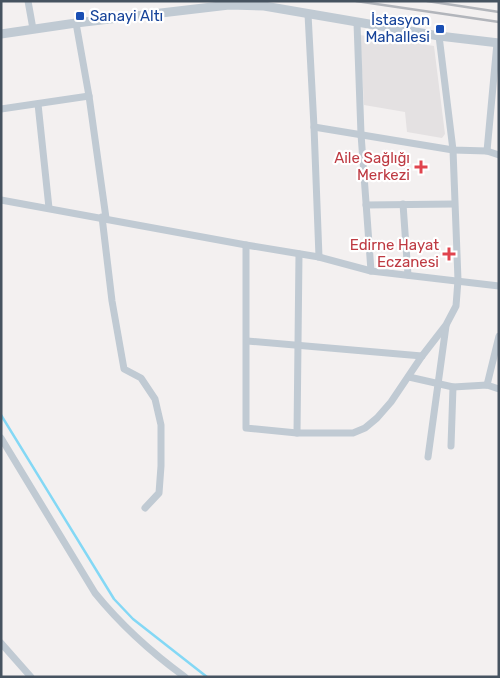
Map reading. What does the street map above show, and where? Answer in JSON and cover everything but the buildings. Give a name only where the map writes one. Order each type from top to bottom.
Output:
[{"type":"street","points":[[28,1],[33,29]]},
{"type":"street","points":[[1,34],[228,5],[264,6],[439,36],[498,43],[487,151]]},
{"type":"street","points":[[308,14],[319,257]]},
{"type":"street","points":[[76,23],[89,96],[112,301],[124,368],[141,378],[155,399],[161,426],[159,492],[145,508]]},
{"type":"street","points":[[357,23],[361,134],[371,271]]},
{"type":"street","points":[[246,245],[246,428],[297,432],[353,433],[365,428],[391,402],[422,356],[446,325],[456,306],[458,280],[453,150],[439,36]]},
{"type":"street","points":[[1,108],[89,96]]},
{"type":"street","points":[[38,104],[49,208]]},
{"type":"street","points":[[314,127],[453,150],[487,151],[499,155]]},
{"type":"street","points":[[1,200],[319,257],[371,271],[499,286]]},
{"type":"street","points":[[404,204],[408,275]]},
{"type":"street","points":[[366,205],[454,204]]},
{"type":"street","points":[[297,432],[299,254]]},
{"type":"street","points":[[428,457],[446,325]]},
{"type":"street","points":[[487,385],[499,336]]},
{"type":"street","points":[[247,341],[422,356]]},
{"type":"street","points":[[409,377],[438,384],[453,386],[487,385],[499,389]]},
{"type":"street","points":[[451,446],[453,386]]},
{"type":"street","points":[[1,438],[95,593],[112,615],[185,677]]},
{"type":"street","points":[[1,643],[31,677]]},
{"type":"shaded area","points":[[360,35],[434,46],[445,134],[442,138],[407,132],[405,112],[364,105]]},
{"type":"waterway","points":[[1,415],[114,599],[133,619],[207,677]]},
{"type":"railway","points":[[356,1],[499,22]]},
{"type":"railway","points":[[427,1],[499,12]]},
{"type":"place","name":"Sanayi Altı","points":[[80,16]]},
{"type":"place","name":"İstasyon Mahallesi","points":[[440,29]]},
{"type":"place","name":"Aile Sağlığı Merkezi","points":[[421,167]]},
{"type":"place","name":"Edirne Hayat Eczanesi","points":[[449,254]]}]
